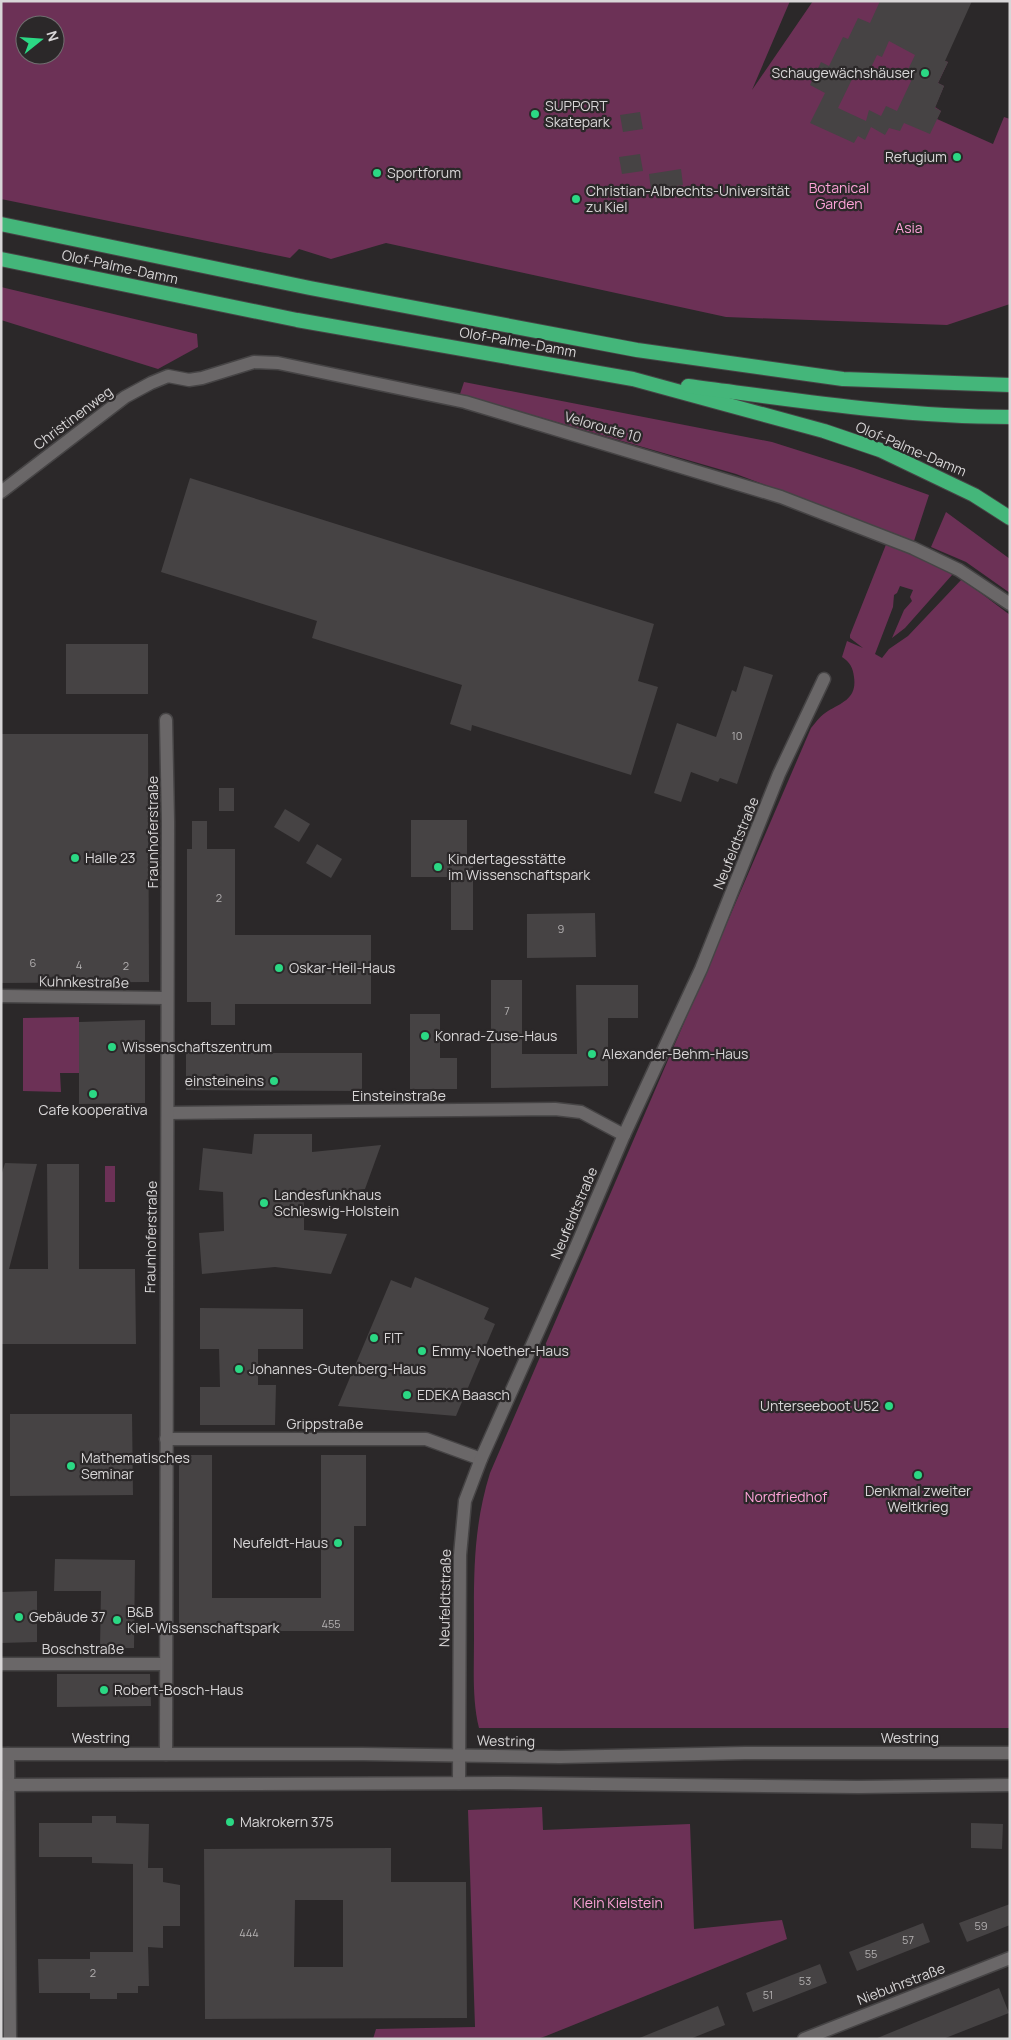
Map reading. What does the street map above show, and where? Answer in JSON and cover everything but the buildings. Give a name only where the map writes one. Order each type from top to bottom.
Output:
[{"type":"highway","name":"Olof-Palme-Damm","points":[[1,224],[310,288],[637,350],[843,379],[1010,385]]},
{"type":"highway","name":"Olof-Palme-Damm","points":[[1,260],[297,320],[633,379],[824,431],[880,450],[974,495],[1010,518]]},
{"type":"highway","points":[[633,379],[845,407],[960,417],[1010,417]]},
{"type":"street","name":"Veloroute 10","points":[[168,376],[195,379],[239,365],[266,362],[292,365],[465,402],[772,494],[834,516],[899,541],[959,570],[1010,604]]},
{"type":"street","name":"Christinenweg","points":[[1,492],[125,397],[168,376]]},
{"type":"street","name":"Neufeldtstraße","points":[[459,1783],[460,1555],[465,1501],[481,1459],[624,1136],[701,969],[779,774],[824,679]]},
{"type":"street","name":"Fraunhoferstraße","points":[[166,720],[168,790],[166,1754]]},
{"type":"street","name":"Kuhnkestraße","points":[[1,996],[167,998]]},
{"type":"street","name":"Einsteinstraße","points":[[168,1113],[555,1109],[581,1112],[624,1136]]},
{"type":"street","name":"Grippstraße","points":[[166,1439],[426,1439],[481,1459]]},
{"type":"street","name":"Boschstraße","points":[[1,1664],[165,1664]]},
{"type":"street","name":"Westring","points":[[5,1754],[1010,1753]]},
{"type":"street","points":[[5,1754],[10,2039]]},
{"type":"street","points":[[5,1785],[459,1783],[858,1787],[1010,1785]]},
{"type":"street","name":"Niebuhrstraße","points":[[804,2039],[1010,1958]]},
{"type":"green space","name":"Sportforum","points":[[1,1],[790,1],[752,90],[813,1],[904,1],[942,60],[948,62],[938,83],[944,86],[935,107],[941,111],[937,119],[993,144],[1004,117],[1010,119],[1010,304],[947,325],[726,317],[386,243],[331,259],[299,249],[290,258],[1,199]]},
{"type":"green space","points":[[1,287],[197,334],[198,347],[158,369],[1,320]]},
{"type":"green space","points":[[464,382],[772,442],[854,468],[929,495],[914,541],[736,474],[460,394]]},
{"type":"green space","points":[[946,512],[1010,559],[1010,593],[966,562],[931,547]]},
{"type":"green space","name":"Nordfriedhof","points":[[887,542],[951,572],[952,575],[905,628],[892,638],[904,610],[912,601],[910,597],[913,590],[900,586],[894,595],[893,607],[875,654],[882,658],[889,649],[908,636],[962,579],[1010,615],[1010,1728],[479,1728],[474,1684],[474,1576],[480,1515],[490,1473],[811,728],[823,714],[844,702],[851,695],[854,684],[853,671],[849,663],[842,657],[847,641],[863,648],[850,638],[850,635]]},
{"type":"green space","points":[[79,1017],[79,1073],[60,1073],[61,1092],[23,1091],[23,1018]]},
{"type":"green space","points":[[105,1166],[115,1166],[115,1202],[105,1202]]},
{"type":"green space","name":"Klein Kielstein","points":[[542,1807],[543,1830],[690,1824],[694,1929],[782,1920],[787,1939],[537,2039],[373,2039],[376,2029],[475,2027],[468,1810]]},
{"type":"place","name":"Schaugewächshäuser","points":[[925,73]]},
{"type":"place","name":"SUPPORT Skatepark","points":[[535,114]]},
{"type":"place","name":"Refugium","points":[[957,157]]},
{"type":"place","name":"Sportforum","points":[[377,173]]},
{"type":"place","name":"Christian-Albrechts-Universität zu Kiel","points":[[576,199]]},
{"type":"place","name":"Halle 23","points":[[75,858]]},
{"type":"place","name":"Kindertagesstätte im Wissenschaftspark","points":[[438,867]]},
{"type":"place","name":"Oskar-Heil-Haus","points":[[279,968]]},
{"type":"place","name":"Konrad-Zuse-Haus","points":[[425,1036]]},
{"type":"place","name":"Wissenschaftszentrum","points":[[112,1047]]},
{"type":"place","name":"Alexander-Behm-Haus","points":[[592,1054]]},
{"type":"place","name":"einsteineins","points":[[274,1081]]},
{"type":"place","name":"Cafe kooperativa","points":[[93,1094]]},
{"type":"place","name":"Landesfunkhaus Schleswig-Holstein","points":[[264,1203]]},
{"type":"place","name":"FIT","points":[[374,1338]]},
{"type":"place","name":"Emmy-Noether-Haus","points":[[422,1351]]},
{"type":"place","name":"Johannes-Gutenberg-Haus","points":[[239,1369]]},
{"type":"place","name":"EDEKA Baasch","points":[[407,1395]]},
{"type":"place","name":"Unterseeboot U52","points":[[889,1406]]},
{"type":"place","name":"Mathematisches Seminar","points":[[71,1466]]},
{"type":"place","name":"Denkmal zweiter Weltkrieg","points":[[918,1475]]},
{"type":"place","name":"Neufeldt-Haus","points":[[338,1543]]},
{"type":"place","name":"Gebäude 37","points":[[19,1617]]},
{"type":"place","name":"B&B Kiel-Wissenschaftspark","points":[[117,1620]]},
{"type":"place","name":"Robert-Bosch-Haus","points":[[104,1690]]},
{"type":"place","name":"Makrokern 375","points":[[230,1822]]},
{"type":"park label","name":"Botanical Garden","points":[[839,196]]},
{"type":"park label","name":"Asia","points":[[909,228]]}]
